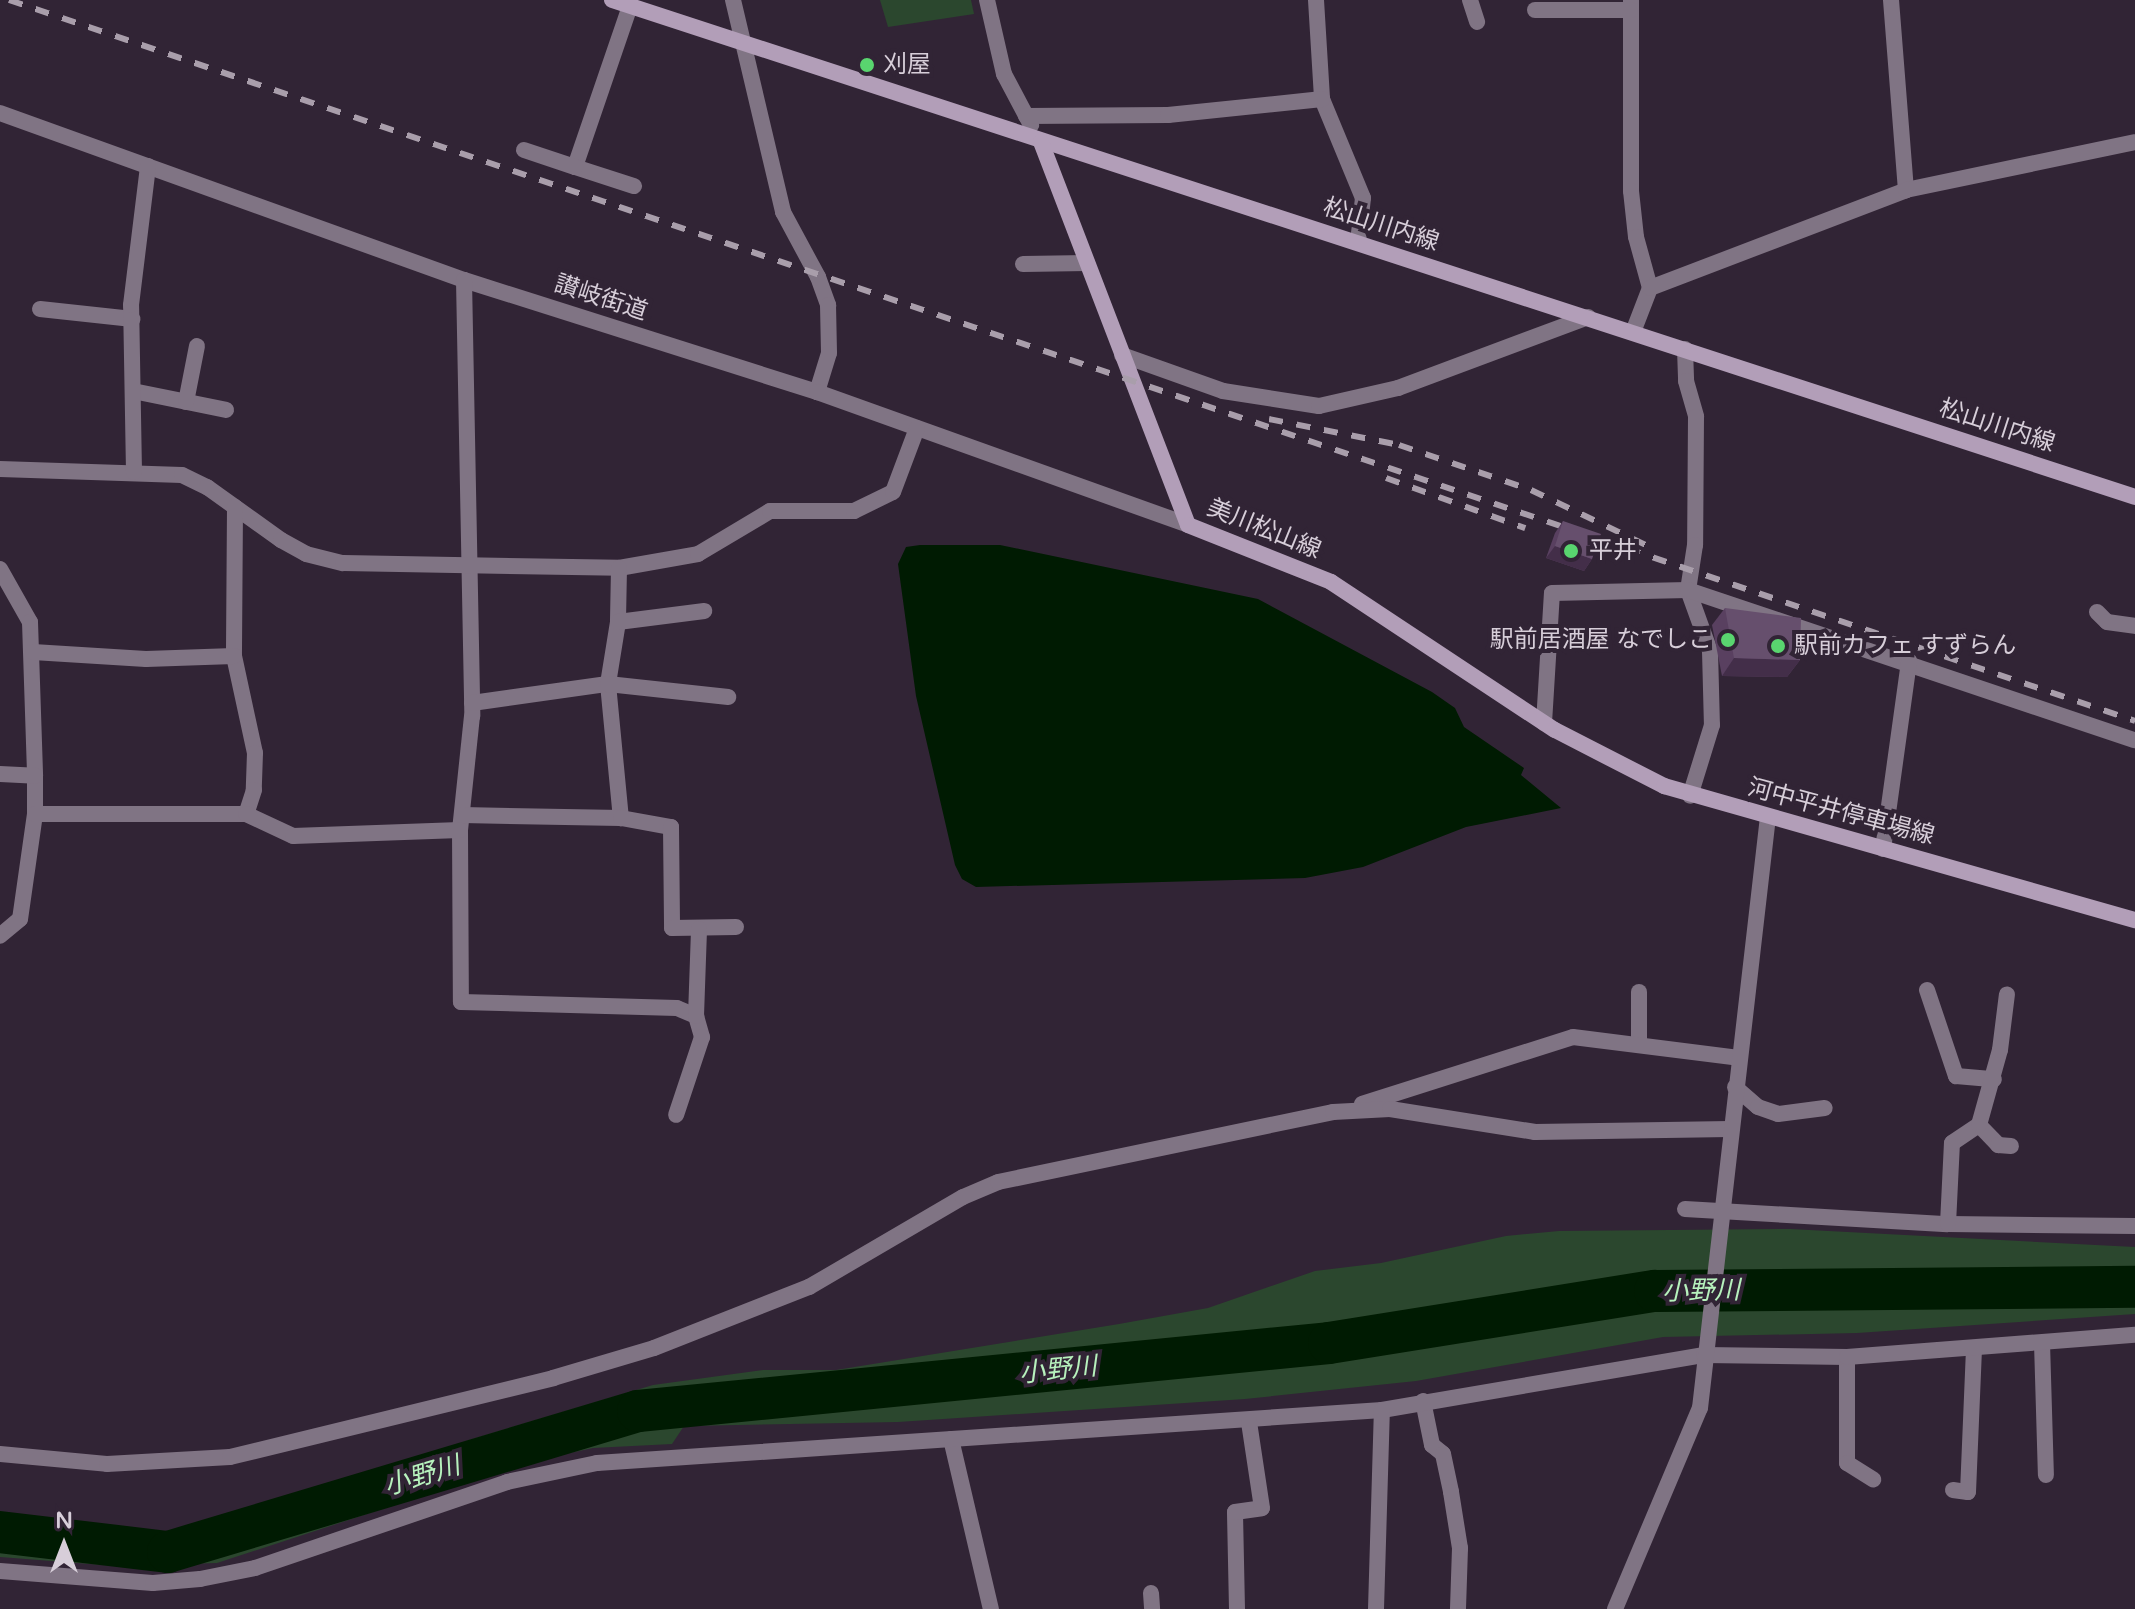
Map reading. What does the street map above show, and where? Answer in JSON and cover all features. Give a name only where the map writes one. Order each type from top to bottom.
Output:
[{"type":"main road","name":"松山川内線","points":[[612,0],[2135,497]]},
{"type":"main road","name":"美川松山線","points":[[1041,142],[1188,525],[1331,582],[1544,723]]},
{"type":"main road","name":"河中平井停車場線","points":[[1544,723],[1594,754],[1690,796],[2135,920]]},
{"type":"street","points":[[733,0],[747,44],[783,212],[818,277],[828,305],[829,353],[817,392]]},
{"type":"street","points":[[987,0],[1004,74],[1041,142]]},
{"type":"street","points":[[1316,0],[1322,99],[1363,198],[1358,242]]},
{"type":"street","points":[[1470,0],[1477,22]]},
{"type":"street","points":[[1891,0],[1906,190]]},
{"type":"street","points":[[1535,10],[1631,5],[1631,191],[1636,237],[1650,288],[1633,332]]},
{"type":"street","points":[[575,167],[630,6]]},
{"type":"street","points":[[1026,116],[1168,115],[1322,99]]},
{"type":"street","name":"讃岐街道","points":[[0,113],[464,280],[817,392],[1188,525]]},
{"type":"street","points":[[1650,288],[1906,190],[2135,142]]},
{"type":"street","points":[[524,150],[634,186]]},
{"type":"street","points":[[134,472],[132,319],[137,232],[148,166]]},
{"type":"street","points":[[1023,264],[1087,263]]},
{"type":"street","points":[[464,280],[472,703],[461,822],[461,1002],[677,1008],[696,1016]]},
{"type":"street","points":[[40,309],[132,319]]},
{"type":"street","points":[[1122,355],[1223,391],[1319,406],[1398,388],[1588,317]]},
{"type":"street","points":[[186,402],[197,346]]},
{"type":"street","points":[[1685,349],[1686,381],[1696,417],[1695,545],[1688,590],[1710,651],[1712,725],[1690,796]]},
{"type":"street","points":[[133,391],[226,410]]},
{"type":"street","points":[[0,469],[182,475],[306,554],[343,563],[619,568],[698,554],[770,511],[854,511],[893,492],[917,428]]},
{"type":"street","points":[[235,507],[234,656],[255,753],[254,790],[246,814]]},
{"type":"street","points":[[619,568],[618,622],[608,684],[621,818]]},
{"type":"street","points":[[0,569],[30,622],[35,776],[35,814],[20,919],[0,936]]},
{"type":"street","points":[[1544,723],[1552,593],[1688,590],[1909,661],[2135,740]]},
{"type":"street","points":[[618,622],[704,611]]},
{"type":"street","points":[[2097,612],[2107,622],[2135,626]]},
{"type":"street","points":[[33,652],[146,659],[234,656]]},
{"type":"street","points":[[1883,849],[1909,661]]},
{"type":"street","points":[[472,703],[608,684],[728,697]]},
{"type":"street","points":[[0,774],[35,776]]},
{"type":"street","points":[[35,814],[246,814],[293,836],[461,822],[621,818],[671,827],[672,928],[736,927]]},
{"type":"street","points":[[1615,1609],[1694,1426],[1768,817]]},
{"type":"street","points":[[676,1115],[702,1037],[696,1016],[699,929]]},
{"type":"street","points":[[1927,990],[1956,1076],[1994,1079]]},
{"type":"street","points":[[1639,992],[1639,1041]]},
{"type":"street","points":[[1948,1224],[1952,1143],[1979,1125],[1994,1079],[2007,994]]},
{"type":"street","points":[[0,1454],[107,1464],[230,1457],[553,1378],[654,1348],[809,1287],[963,1197],[998,1182],[1333,1112],[1573,1037],[1639,1041],[1739,1058]]},
{"type":"street","points":[[1735,1087],[1758,1107],[1778,1114],[1825,1108]]},
{"type":"street","points":[[1333,1112],[1390,1109],[1535,1132],[1730,1129]]},
{"type":"street","points":[[1979,1125],[1998,1145],[2011,1146]]},
{"type":"street","points":[[1685,1209],[1719,1216],[1948,1224],[2135,1226]]},
{"type":"street","points":[[0,1571],[153,1583],[200,1579],[255,1568],[462,1496],[548,1472],[650,1458],[1249,1422],[1382,1410],[1705,1351],[1847,1357],[2135,1335]]},
{"type":"street","points":[[2042,1343],[2046,1475]]},
{"type":"street","points":[[1953,1490],[1968,1492],[1974,1348]]},
{"type":"street","points":[[1847,1357],[1847,1463],[1873,1479]]},
{"type":"street","points":[[1423,1401],[1432,1445],[1443,1454],[1451,1492],[1460,1548],[1458,1609]]},
{"type":"street","points":[[1376,1609],[1382,1410]]},
{"type":"street","points":[[1237,1609],[1235,1512],[1262,1508],[1249,1422]]},
{"type":"street","points":[[951,1439],[991,1609]]},
{"type":"shaded area","points":[[880,0],[971,0],[974,14],[888,27]]},
{"type":"shaded area","points":[[1000,545],[1258,599],[1432,692],[1455,708],[1464,727],[1524,768],[1521,775],[1561,808],[1466,827],[1363,867],[1305,878],[976,887],[962,879],[955,865],[916,696],[898,564],[906,547]]},
{"type":"shaded area","points":[[1790,1229],[2135,1247],[2135,1314],[1857,1333],[1663,1337],[1416,1381],[1245,1399],[898,1422],[684,1426],[672,1444],[593,1448],[523,1463],[217,1563],[116,1566],[0,1557],[0,1520],[194,1535],[257,1519],[469,1440],[653,1385],[763,1370],[836,1370],[1119,1324],[1208,1308],[1315,1271],[1381,1263],[1506,1236],[1559,1231]]},
{"type":"building","points":[[1563,521],[1601,534],[1592,559],[1555,546]]},
{"type":"building","points":[[1725,608],[1801,618],[1800,660],[1734,658]]},
{"type":"waterway","name":"小野川","points":[[0,1532],[168,1552],[638,1411],[1329,1343],[1655,1291],[2135,1287]]},
{"type":"railway","points":[[9,0],[2135,721]]},
{"type":"railway","points":[[1269,419],[1399,445],[1531,490],[1646,545]]},
{"type":"railway","points":[[1386,478],[1525,528]]},
{"type":"place","name":"刈屋","points":[[867,65]]},
{"type":"place","name":"平井","points":[[1571,551]]},
{"type":"place","name":"駅前居酒屋 なでしこ","points":[[1728,640]]},
{"type":"place","name":"駅前カフェ すずらん","points":[[1778,646]]}]
